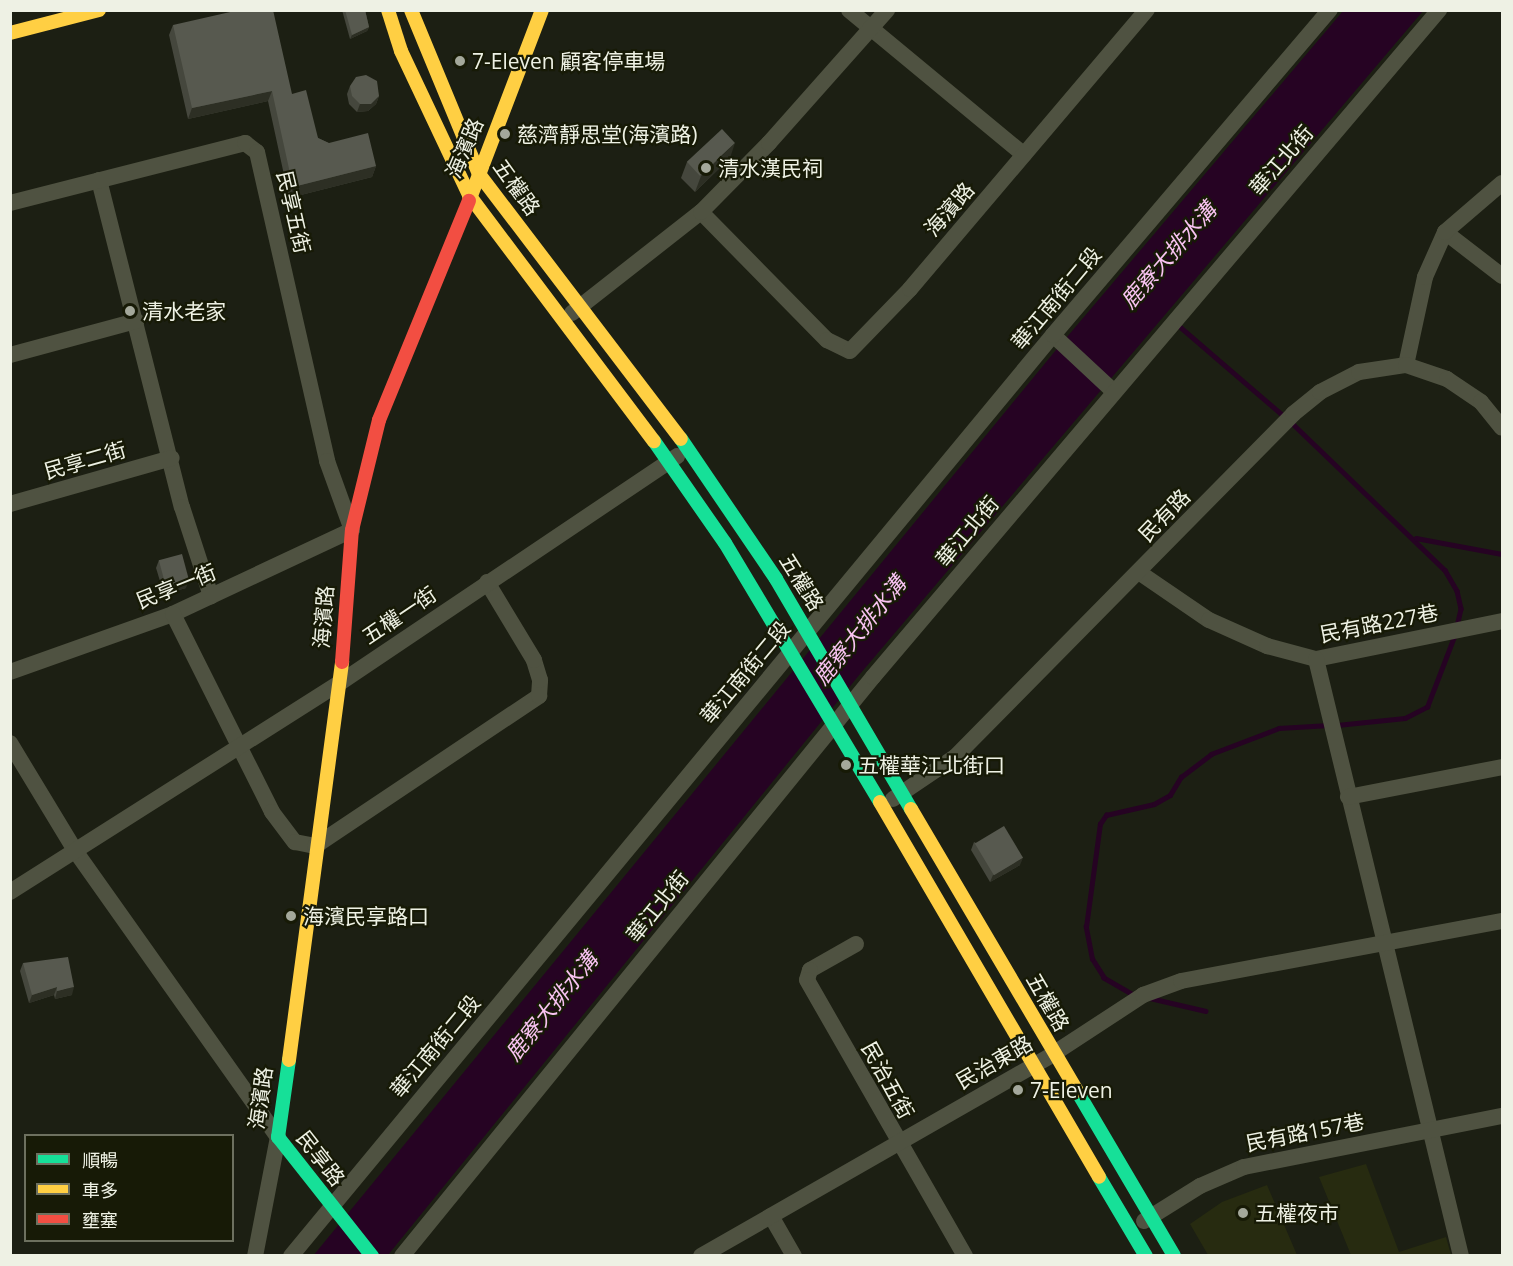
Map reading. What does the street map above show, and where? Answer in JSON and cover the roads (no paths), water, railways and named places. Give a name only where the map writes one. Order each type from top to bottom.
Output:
[{"type":"street","points":[[10,33],[75,14],[99,10]]},
{"type":"street","name":"五權路","points":[[388,10],[401,51],[469,195],[669,461],[795,656],[1146,1256]]},
{"type":"street","name":"五權路","points":[[411,10],[479,174],[688,448],[812,637],[1053,1054],[1173,1256]]},
{"type":"street","name":"海濱路","points":[[255,1256],[278,1137],[315,846],[341,682],[352,530],[379,420],[438,282],[469,195],[542,10]]},
{"type":"street","points":[[849,10],[870,30],[1024,155]]},
{"type":"street","points":[[561,320],[701,212],[769,143],[887,10]]},
{"type":"street","name":"海濱路","points":[[701,212],[827,340],[850,351],[910,289],[1147,10]]},
{"type":"street","name":"華江南街二段","points":[[291,1256],[331,1205],[812,637],[1056,338],[1330,10]]},
{"type":"street","name":"華江北街","points":[[402,1256],[832,719],[849,702],[1111,389],[1439,10]]},
{"type":"street","name":"民享五街","points":[[10,203],[245,143],[257,152],[327,461],[352,530]]},
{"type":"street","points":[[99,180],[172,458],[182,507],[211,596]]},
{"type":"street","points":[[1406,365],[1425,277],[1445,232],[1503,183]]},
{"type":"street","points":[[1445,232],[1503,276]]},
{"type":"street","points":[[10,355],[136,321]]},
{"type":"street","points":[[1056,338],[1111,389]]},
{"type":"street","name":"民有路","points":[[883,807],[901,792],[955,757],[1140,573],[1293,414],[1320,392],[1359,372],[1406,365],[1447,379],[1481,402],[1503,428]]},
{"type":"street","name":"五權一街","points":[[10,892],[76,852],[236,746],[341,682],[688,448]]},
{"type":"street","name":"民享二街","points":[[10,504],[172,458]]},
{"type":"street","name":"民享一街","points":[[10,672],[173,614],[352,530]]},
{"type":"street","name":"民有路227巷","points":[[1140,573],[1209,620],[1267,646],[1316,659],[1503,621]]},
{"type":"street","points":[[173,614],[236,746],[286,832],[295,842],[315,846],[539,696],[540,680],[534,660],[487,582]]},
{"type":"street","points":[[1316,659],[1383,945],[1461,1256]]},
{"type":"street","points":[[10,743],[76,852],[278,1137]]},
{"type":"street","points":[[1348,797],[1503,767]]},
{"type":"street","name":"民治東路","points":[[701,1256],[1053,1054],[1143,995],[1181,981],[1503,921]]},
{"type":"street","name":"民治五街","points":[[856,944],[810,970],[807,980],[898,1143],[965,1256]]},
{"type":"street","name":"民有路157巷","points":[[1130,1230],[1200,1186],[1244,1167],[1503,1116]]},
{"type":"street","name":"民享路","points":[[278,1137],[372,1256]]},
{"type":"street","points":[[771,1216],[794,1256]]},
{"type":"water","name":"鹿寮大排水溝","points":[[1343,11],[1423,11],[860,674],[388,1255],[313,1256],[1056,350]]},
{"type":"waterway","points":[[1178,325],[1285,417]]},
{"type":"waterway","points":[[1291,422],[1445,570],[1457,591],[1461,609],[1457,626]]},
{"type":"waterway","points":[[1416,538],[1502,554]]},
{"type":"waterway","points":[[1337,725],[1405,718],[1427,707],[1455,634]]},
{"type":"waterway","points":[[1133,995],[1104,978],[1092,959],[1086,927],[1100,824],[1106,815],[1154,804],[1170,795],[1181,777],[1211,754],[1279,728],[1329,725]]},
{"type":"waterway","points":[[1150,998],[1206,1011]]},
{"type":"place","name":"7-Eleven 顧客停車場","points":[[460,61]]},
{"type":"place","name":"慈濟靜思堂(海濱路)","points":[[505,134]]},
{"type":"place","name":"清水漢民祠","points":[[706,168]]},
{"type":"place","name":"清水老家","points":[[130,311]]},
{"type":"place","name":"五權華江北街口","points":[[846,765]]},
{"type":"place","name":"海濱民享路口","points":[[291,916]]},
{"type":"place","name":"7-Eleven","points":[[1018,1090]]},
{"type":"place","name":"五權夜市","points":[[1243,1213]]}]
